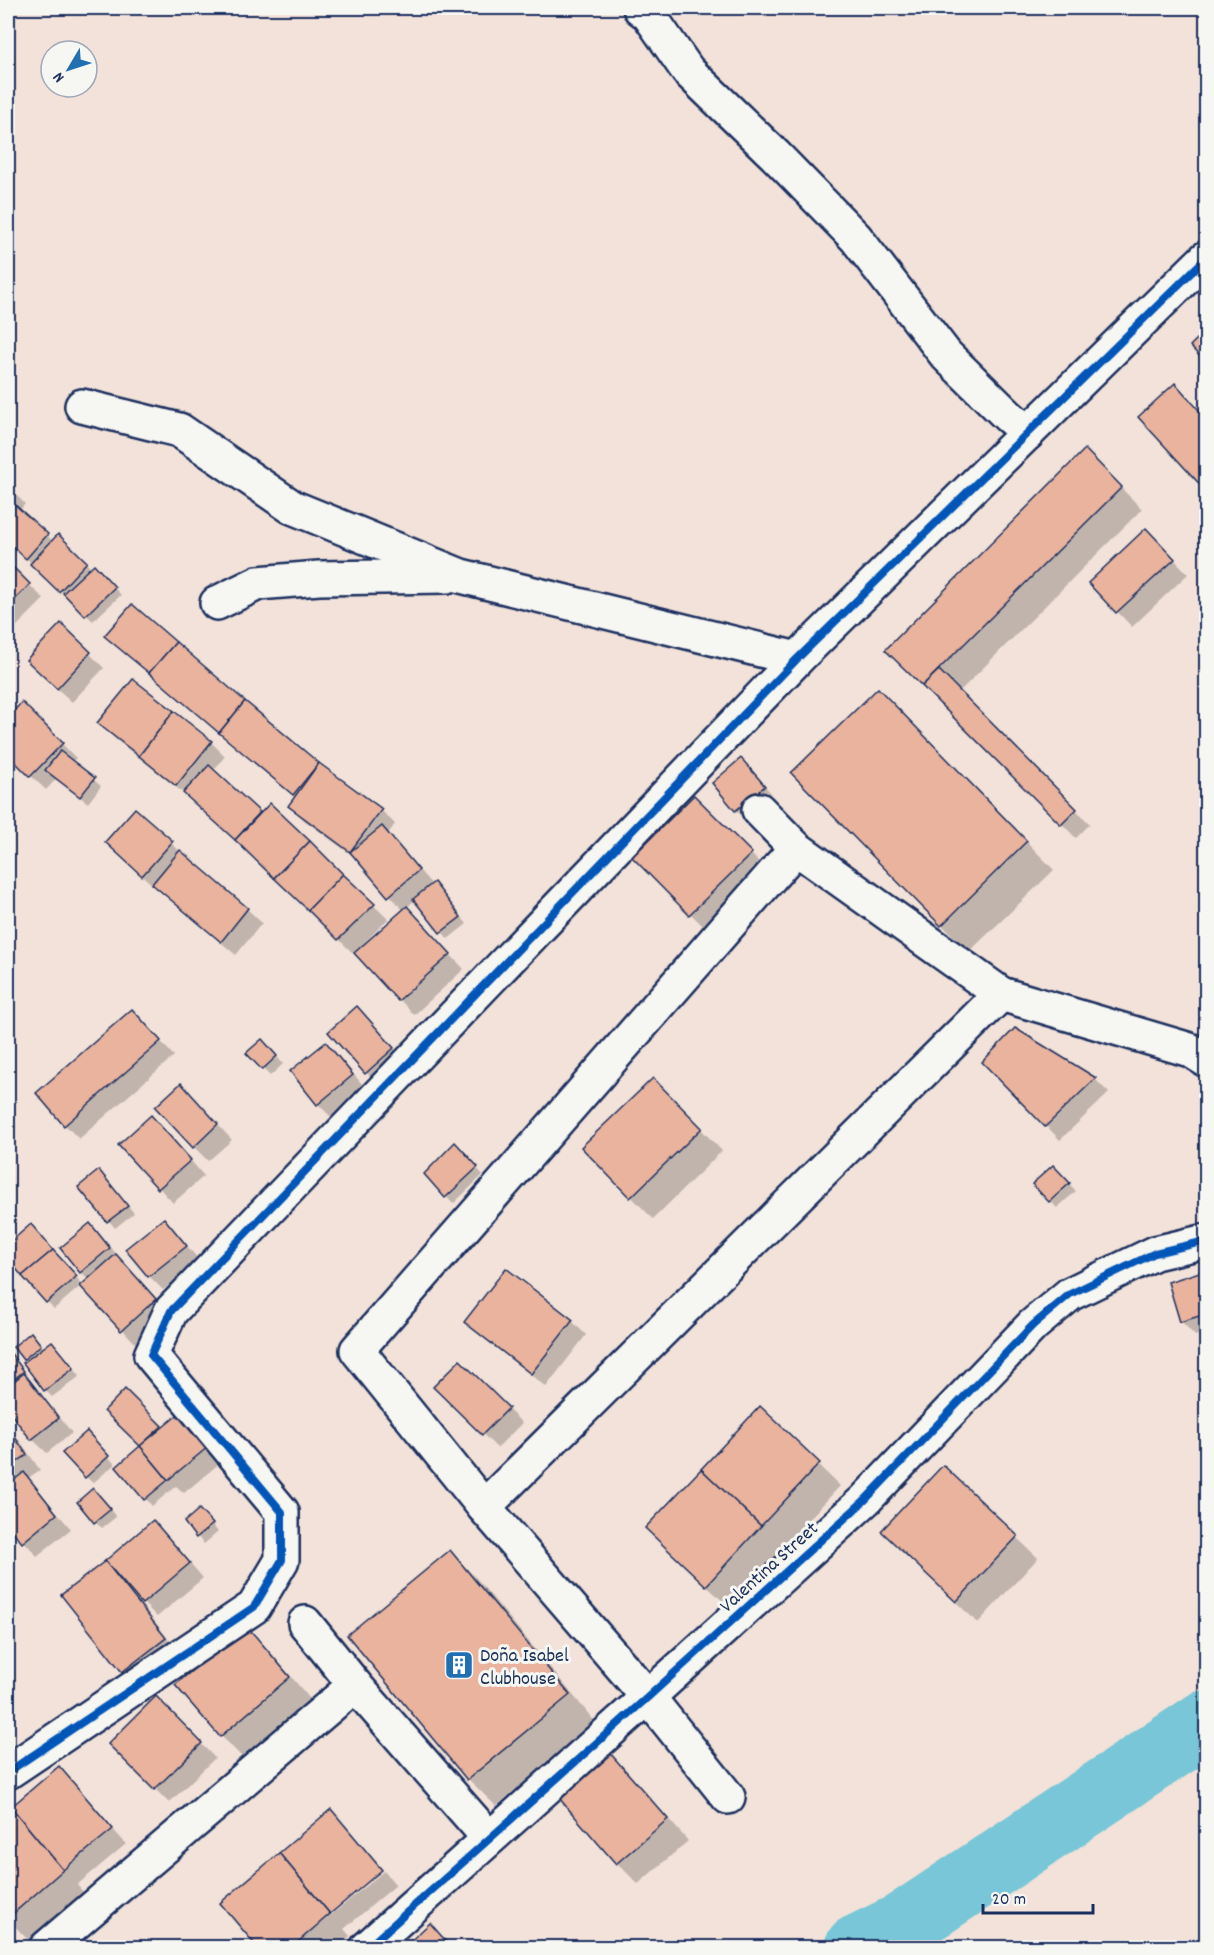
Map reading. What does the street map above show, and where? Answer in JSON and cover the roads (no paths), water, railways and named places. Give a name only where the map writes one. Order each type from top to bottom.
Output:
[{"type":"street","points":[[640,8],[649,15],[688,71],[856,238],[946,355],[1028,433]]},
{"type":"street","points":[[8,1772],[254,1607],[282,1560],[282,1512],[151,1355],[171,1311],[797,659],[1206,258]]},
{"type":"street","points":[[82,406],[179,429],[292,507],[461,576],[797,659]]},
{"type":"street","points":[[217,603],[258,583],[319,578],[461,576]]},
{"type":"street","points":[[759,810],[796,848],[1001,994],[1190,1050],[1206,1060]]},
{"type":"street","points":[[728,1797],[648,1697],[484,1507],[357,1350],[796,848]]},
{"type":"street","points":[[484,1507],[1001,994]]},
{"type":"street","name":"Valentina Street","points":[[367,1947],[865,1500],[1034,1325],[1070,1294],[1155,1253],[1206,1241]]},
{"type":"street","points":[[305,1623],[355,1685],[489,1838]]},
{"type":"street","points":[[46,1947],[355,1685]]},
{"type":"waterway","points":[[857,1948],[902,1926],[1206,1723]]},
{"type":"place","name":"Doña Isabel Clubhouse","points":[[459,1665]]}]
